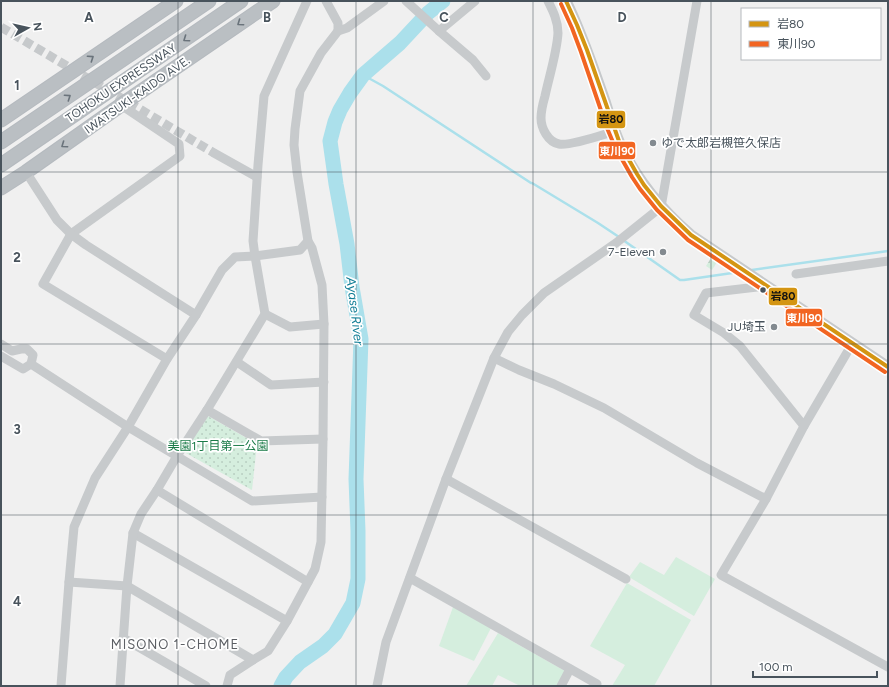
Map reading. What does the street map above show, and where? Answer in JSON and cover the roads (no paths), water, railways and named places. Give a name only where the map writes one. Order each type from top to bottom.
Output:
[{"type":"highway","points":[[1,120],[176,1]]},
{"type":"highway","name":"TOHOKU EXPRESSWAY","points":[[1,142],[209,1]]},
{"type":"highway","name":"TOHOKU EXPRESSWAY","points":[[1,165],[241,1]]},
{"type":"highway","name":"IWATSUKI-KAIDO AVE.","points":[[1,188],[272,1]]},
{"type":"main road","points":[[566,1],[579,30],[615,131],[623,149],[642,182],[661,207],[691,235],[888,367]]},
{"type":"street","points":[[120,686],[126,586],[133,533],[141,514],[157,490],[176,456],[237,362],[265,314],[253,241],[264,96],[307,1]]},
{"type":"street","points":[[227,686],[230,675],[268,651],[287,621],[315,569],[321,542],[324,382],[324,324],[322,286],[312,248],[308,241],[294,145],[300,91],[320,53],[338,30],[338,22],[326,1]]},
{"type":"street","points":[[338,30],[347,28],[384,1]]},
{"type":"street","points":[[439,31],[475,1]]},
{"type":"street","points":[[548,1],[556,17],[558,33],[541,119],[544,131],[551,140],[557,144],[568,144],[615,131]]},
{"type":"street","points":[[377,686],[386,642],[446,478],[494,358],[508,332],[522,315],[544,293],[616,243],[661,207],[697,1]]},
{"type":"street","points":[[409,4],[472,60],[486,76]]},
{"type":"street","points":[[121,105],[179,144],[180,156],[71,234],[43,284],[167,359]]},
{"type":"street","points":[[214,153],[257,177]]},
{"type":"street","points":[[26,172],[57,220],[71,234],[196,315]]},
{"type":"street","points":[[61,686],[68,582],[74,527],[95,478],[128,427],[167,359],[196,315],[222,270],[236,257],[300,250],[308,241]]},
{"type":"street","points":[[796,274],[888,261]]},
{"type":"street","points":[[764,284],[706,293],[694,315],[724,333],[740,346],[804,426]]},
{"type":"street","points":[[265,314],[290,327],[324,324]]},
{"type":"street","points":[[1,344],[12,351],[28,349],[33,355],[31,364],[23,369],[1,356]]},
{"type":"street","points":[[852,344],[804,426],[766,500],[721,575],[888,667]]},
{"type":"street","points":[[494,358],[604,408],[697,463],[766,500]]},
{"type":"street","points":[[237,362],[271,385],[324,382]]},
{"type":"street","points":[[31,364],[128,427],[252,501],[322,497]]},
{"type":"street","points":[[207,410],[261,441],[323,439]]},
{"type":"street","points":[[446,478],[626,579]]},
{"type":"street","points":[[157,490],[308,582]]},
{"type":"street","points":[[133,533],[287,621]]},
{"type":"street","points":[[410,578],[597,684]]},
{"type":"street","points":[[68,582],[126,586],[253,660]]},
{"type":"street","points":[[124,638],[206,686]]},
{"type":"street","points":[[561,686],[570,669]]},
{"type":"waterway","name":"Ayase River","points":[[281,686],[286,677],[300,662],[323,646],[335,634],[353,603],[358,579],[356,479],[361,339],[330,141],[340,110],[363,75],[400,43],[428,13],[443,1]]},
{"type":"waterway","points":[[363,75],[383,86],[531,183],[619,237]]},
{"type":"waterway","points":[[623,240],[680,280],[739,272]]},
{"type":"waterway","points":[[752,270],[888,251]]},
{"type":"tunnel","points":[[1,27],[214,153]]},
{"type":"place","name":"ゆで太郎岩槻笹久保店","points":[[653,143]]},
{"type":"place","name":"7-Eleven","points":[[663,252]]},
{"type":"place","name":"JU埼玉","points":[[774,327]]},
{"type":"district","name":"MISONO 1-CHOME","points":[[175,644]]},
{"type":"park label","name":"美園1丁目第一公園","points":[[218,446]]}]
